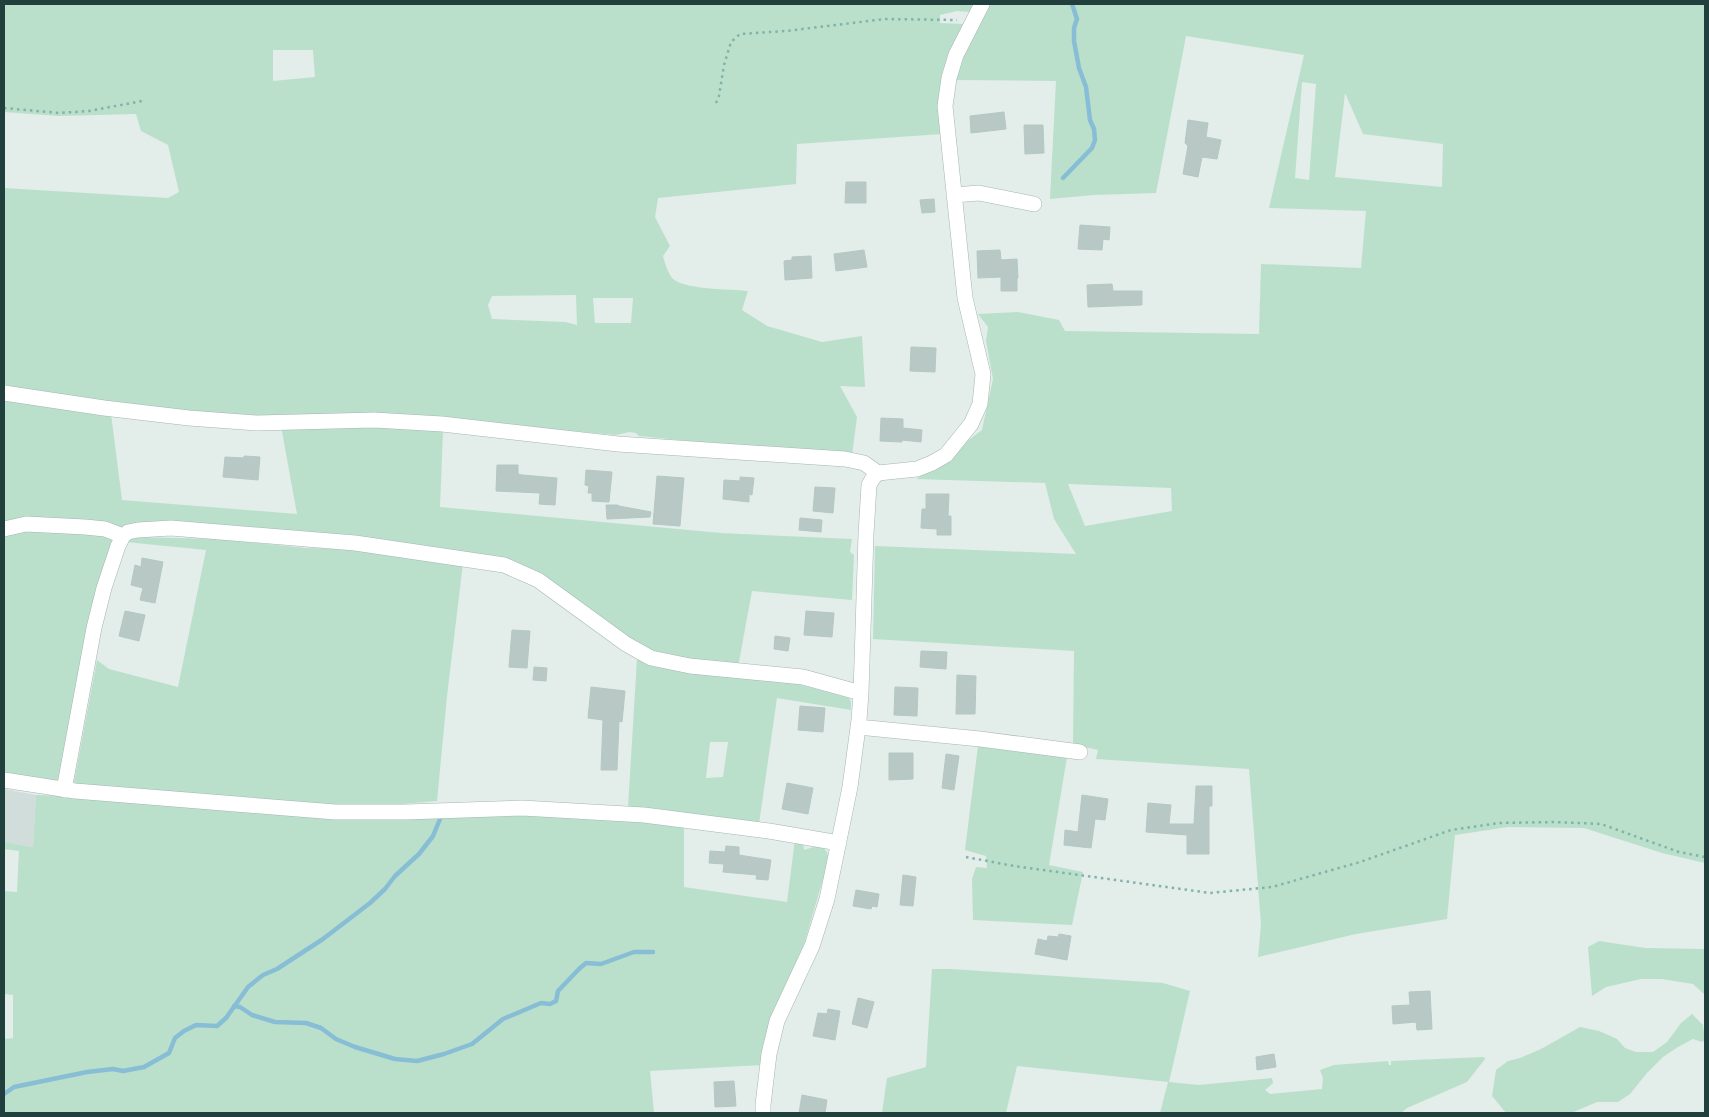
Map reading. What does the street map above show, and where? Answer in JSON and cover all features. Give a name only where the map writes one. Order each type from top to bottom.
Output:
[{"type":"street","points":[[764,1113],[768,1054],[777,1021],[812,946],[827,899],[850,787],[861,693],[869,485],[878,473],[917,469],[946,455],[971,424],[980,404],[983,374],[965,298],[945,106],[949,78],[956,55],[982,4]]},
{"type":"street","points":[[954,195],[979,193],[1034,204]]},
{"type":"street","points":[[4,393],[189,418],[267,423],[374,420],[442,424],[618,444],[845,459],[864,463],[878,473]]},
{"type":"street","points":[[4,529],[26,524],[85,527],[105,529],[123,536]]},
{"type":"street","points":[[64,790],[94,628],[104,588],[123,536],[128,532],[138,530],[171,528],[355,543],[504,565],[538,580],[626,644],[651,658],[690,666],[803,677],[861,693]]},
{"type":"street","points":[[858,727],[980,739],[1080,752]]},
{"type":"street","points":[[4,780],[64,790],[335,812],[406,812],[522,808],[644,815],[760,830],[839,843]]},
{"type":"path","points":[[716,103],[731,42],[740,34],[885,19],[974,20]]},
{"type":"path","points":[[4,108],[59,113],[89,111],[142,102]]},
{"type":"path","points":[[966,858],[1210,893],[1272,887],[1360,862],[1451,830],[1499,823],[1555,822],[1601,824],[1679,852],[1705,857]]},
{"type":"shaded area","points":[[4,789],[36,795],[33,847],[4,842]]},
{"type":"green space","points":[[4,4],[975,4],[970,12],[957,11],[940,15],[940,23],[963,24],[946,71],[942,134],[797,144],[796,184],[658,198],[655,217],[670,246],[663,256],[672,278],[686,285],[696,287],[748,291],[742,310],[767,326],[822,342],[862,336],[865,387],[840,386],[857,417],[852,455],[639,436],[636,433],[629,432],[616,435],[573,431],[259,418],[154,409],[4,387],[4,188],[168,198],[179,192],[168,145],[141,131],[136,114],[59,116],[4,112]],"holes":[[[273,50],[313,50],[315,77],[273,81]],[[576,295],[577,325],[565,322],[492,319],[488,305],[492,296]],[[593,298],[633,298],[631,323],[595,323]]]},
{"type":"green space","points":[[989,4],[1705,4],[1705,863],[1662,853],[1584,828],[1508,827],[1455,835],[1447,919],[1356,934],[1258,957],[1261,924],[1249,769],[1096,759],[1098,750],[1073,744],[1074,651],[873,639],[875,546],[1076,554],[1054,519],[1045,483],[916,479],[954,456],[962,445],[982,430],[993,379],[986,341],[988,327],[978,314],[1018,312],[1059,320],[1065,331],[1259,334],[1261,264],[1361,268],[1366,211],[1269,208],[1304,55],[1186,36],[1156,193],[1094,195],[1050,199],[1056,81],[955,80],[967,47]],"holes":[[[1302,82],[1316,84],[1309,180],[1295,178]],[[1345,93],[1363,134],[1443,144],[1442,187],[1335,177]],[[1068,484],[1171,488],[1172,511],[1085,526]]]},
{"type":"green space","points":[[4,397],[111,414],[122,500],[297,514],[281,426],[340,425],[443,431],[440,507],[721,533],[852,539],[850,552],[854,555],[852,600],[752,591],[738,667],[655,656],[528,570],[137,525],[107,562],[100,577],[91,613],[61,772],[57,781],[4,774]]},
{"type":"green space","points":[[132,537],[218,539],[306,548],[360,549],[463,563],[437,801],[378,806],[318,804],[80,785],[74,782],[97,660],[109,669],[178,687],[206,550],[126,542]]},
{"type":"green space","points":[[637,659],[661,667],[790,682],[849,698],[851,702],[851,710],[777,698],[759,824],[660,809],[628,807]],"holes":[[[710,742],[728,742],[723,777],[706,778]]]},
{"type":"green space","points":[[978,746],[1067,757],[1049,865],[1083,872],[1072,925],[973,920],[972,879],[976,867],[987,868],[986,856],[965,850]]},
{"type":"green space","points":[[36,795],[593,818],[684,825],[684,887],[787,902],[795,839],[803,839],[804,850],[816,847],[823,848],[826,850],[829,859],[804,944],[778,1001],[765,1038],[762,1065],[650,1071],[654,1113],[4,1113],[4,1039],[13,1038],[13,995],[4,994],[4,891],[17,892],[19,851],[4,849],[4,842],[33,847]]},
{"type":"green space","points":[[1599,941],[1645,948],[1705,949],[1705,995],[1693,984],[1662,979],[1641,979],[1606,987],[1592,996],[1588,947]]},
{"type":"green space","points":[[932,969],[1163,983],[1190,991],[1169,1082],[1199,1085],[1272,1078],[1273,1083],[1265,1090],[1270,1094],[1322,1089],[1323,1078],[1320,1070],[1334,1065],[1388,1061],[1389,1065],[1391,1065],[1391,1061],[1484,1057],[1485,1059],[1467,1082],[1407,1108],[1401,1113],[1160,1113],[1168,1082],[1017,1066],[1006,1113],[882,1113],[887,1078],[926,1067]]},
{"type":"green space","points":[[1692,1014],[1703,1025],[1705,1040],[1702,1042],[1693,1039],[1663,1057],[1630,1094],[1618,1102],[1597,1102],[1571,1113],[1506,1113],[1492,1096],[1496,1070],[1508,1061],[1541,1049],[1580,1027],[1599,1031],[1617,1039],[1625,1048],[1636,1052],[1653,1052],[1667,1042],[1681,1023]]},
{"type":"building","points":[[1004,112],[1006,129],[971,133],[970,116]]},
{"type":"building","points":[[1188,120],[1208,123],[1206,137],[1221,140],[1217,159],[1202,157],[1198,177],[1183,174],[1188,146],[1185,143]]},
{"type":"building","points":[[1024,125],[1043,125],[1044,153],[1025,154]]},
{"type":"building","points":[[846,182],[866,182],[866,203],[845,203]]},
{"type":"building","points":[[934,199],[935,212],[922,213],[920,200]]},
{"type":"building","points":[[1080,225],[1110,227],[1109,240],[1103,239],[1102,250],[1078,249]]},
{"type":"building","points":[[864,250],[867,267],[836,271],[834,254]]},
{"type":"building","points":[[1000,250],[1001,260],[1017,259],[1017,291],[1001,291],[1001,277],[978,278],[977,251]]},
{"type":"building","points":[[811,256],[812,278],[785,280],[784,261],[792,260],[792,257]]},
{"type":"building","points":[[1112,284],[1113,291],[1142,291],[1142,305],[1088,307],[1087,285]]},
{"type":"building","points":[[911,347],[936,348],[935,372],[910,371]]},
{"type":"building","points":[[881,418],[903,419],[903,428],[922,430],[921,442],[902,440],[902,442],[880,441]]},
{"type":"building","points":[[244,456],[260,457],[258,480],[223,477],[225,457],[244,458]]},
{"type":"building","points":[[497,465],[518,465],[518,474],[522,475],[557,478],[555,505],[539,504],[540,493],[496,491]]},
{"type":"building","points":[[586,470],[612,472],[609,502],[592,501],[592,493],[588,493],[589,486],[585,485]]},
{"type":"building","points":[[657,476],[684,478],[680,526],[653,524]]},
{"type":"building","points":[[740,477],[754,478],[752,495],[749,494],[749,502],[723,499],[724,480],[740,481]]},
{"type":"building","points":[[815,487],[835,488],[833,513],[813,511]]},
{"type":"building","points":[[926,494],[949,494],[948,516],[951,516],[951,535],[937,535],[937,529],[921,528],[922,509],[926,509]]},
{"type":"building","points":[[606,505],[618,505],[651,512],[650,517],[607,519]]},
{"type":"building","points":[[800,518],[822,520],[821,532],[799,530]]},
{"type":"building","points":[[142,558],[163,562],[155,603],[140,600],[143,588],[131,585],[135,565],[141,567]]},
{"type":"building","points":[[125,611],[145,615],[139,641],[119,636]]},
{"type":"building","points":[[806,611],[834,613],[832,637],[804,635]]},
{"type":"building","points":[[512,630],[530,631],[527,668],[509,667]]},
{"type":"building","points":[[775,636],[790,638],[788,651],[774,649]]},
{"type":"building","points":[[921,651],[947,652],[946,669],[920,667]]},
{"type":"building","points":[[534,667],[547,668],[546,681],[533,680]]},
{"type":"building","points":[[957,675],[976,676],[975,714],[956,714]]},
{"type":"building","points":[[591,687],[625,691],[622,722],[619,721],[617,770],[601,770],[603,720],[588,718]]},
{"type":"building","points":[[895,687],[918,688],[917,716],[894,715]]},
{"type":"building","points":[[800,706],[825,708],[823,732],[798,730]]},
{"type":"building","points":[[889,753],[913,753],[913,779],[889,780]]},
{"type":"building","points":[[946,754],[959,756],[954,790],[942,788]]},
{"type":"building","points":[[787,783],[813,788],[808,814],[782,809]]},
{"type":"building","points":[[1196,786],[1212,786],[1212,806],[1209,806],[1209,854],[1187,854],[1187,835],[1146,832],[1148,803],[1171,805],[1169,824],[1194,824]]},
{"type":"building","points":[[1082,795],[1108,799],[1105,820],[1095,819],[1091,848],[1064,845],[1065,830],[1078,832]]},
{"type":"building","points":[[726,846],[739,847],[739,855],[771,860],[768,880],[756,879],[757,875],[723,872],[724,864],[709,863],[710,851],[725,852]]},
{"type":"building","points":[[903,875],[916,877],[913,906],[900,905]]},
{"type":"building","points":[[856,890],[879,894],[877,907],[872,906],[871,909],[853,906]]},
{"type":"building","points":[[1059,934],[1071,936],[1067,960],[1035,954],[1038,939],[1047,941],[1048,936],[1058,937]]},
{"type":"building","points":[[1430,991],[1432,1029],[1417,1030],[1416,1022],[1393,1024],[1392,1006],[1410,1005],[1409,992]]},
{"type":"building","points":[[858,998],[874,1002],[867,1028],[852,1024]]},
{"type":"building","points":[[828,1009],[840,1011],[835,1040],[813,1036],[818,1013],[827,1014]]},
{"type":"building","points":[[1274,1054],[1276,1067],[1257,1070],[1256,1057]]},
{"type":"building","points":[[734,1081],[736,1106],[715,1107],[714,1082]]},
{"type":"building","points":[[802,1095],[827,1100],[825,1113],[799,1113]]},
{"type":"waterway","points":[[1063,178],[1092,148],[1095,140],[1094,129],[1090,120],[1086,87],[1079,68],[1074,41],[1074,28],[1077,19],[1072,4]]},
{"type":"waterway","points":[[4,1094],[14,1087],[87,1072],[113,1069],[123,1071],[144,1067],[169,1053],[175,1038],[184,1031],[196,1025],[217,1026],[226,1018],[248,987],[263,975],[277,969],[323,939],[370,903],[419,854],[433,836],[440,819]]},
{"type":"waterway","points":[[234,1006],[240,1007],[252,1015],[275,1022],[306,1023],[321,1028],[336,1039],[355,1047],[395,1059],[417,1061],[472,1044],[503,1019],[541,1003],[550,1004],[556,1001],[558,991],[586,963],[601,964],[634,952],[653,952]]}]
